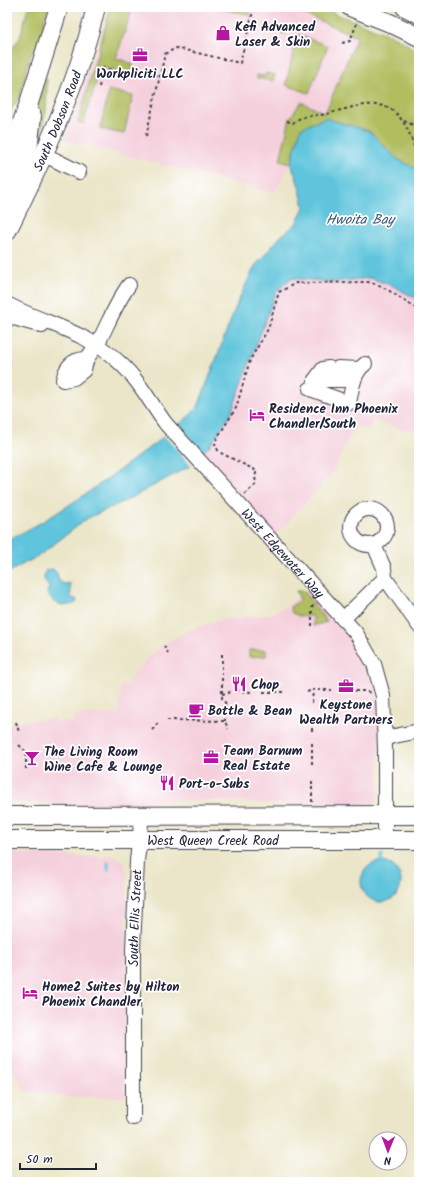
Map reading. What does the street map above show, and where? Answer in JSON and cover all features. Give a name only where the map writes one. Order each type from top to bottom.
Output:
[{"type":"main road","points":[[7,162],[36,82],[59,7]]},
{"type":"main road","name":"South Dobson Road","points":[[7,231],[64,105],[82,59],[96,7]]},
{"type":"main road","points":[[350,7],[390,23],[419,37]]},
{"type":"main road","points":[[405,7],[419,14]]},
{"type":"main road","points":[[7,209],[20,180],[26,154],[36,82]]},
{"type":"main road","name":"West Queen Creek Road","points":[[7,816],[419,815]]},
{"type":"main road","name":"West Queen Creek Road","points":[[7,840],[419,840]]},
{"type":"street","points":[[43,154],[78,172]]},
{"type":"street","points":[[85,359],[97,344],[120,297],[129,285]]},
{"type":"street","name":"West Edgewater Way","points":[[7,304],[79,334],[97,344],[125,368],[166,424],[201,459],[356,633],[374,664],[383,696],[385,738],[385,840]]},
{"type":"street","name":"West Edgewater Way","points":[[7,316],[33,324],[60,326]]},
{"type":"street","points":[[334,368],[359,371],[315,380],[323,369],[334,368]]},
{"type":"street","points":[[310,389],[349,403],[359,371]]},
{"type":"street","points":[[374,545],[384,568],[386,578],[419,626]]},
{"type":"street","points":[[343,619],[386,578]]},
{"type":"street","points":[[385,738],[419,731]]},
{"type":"street","name":"South Ellis Street","points":[[133,1118],[133,949],[138,841],[142,815]]},
{"type":"path","points":[[146,136],[165,54],[176,48],[240,63],[254,7]]},
{"type":"path","points":[[342,43],[350,41],[356,27]]},
{"type":"path","points":[[99,87],[103,68],[142,76],[160,75]]},
{"type":"path","points":[[287,121],[293,123],[299,118],[329,114],[362,104],[377,105],[389,108],[406,123],[416,126],[419,125]]},
{"type":"path","points":[[401,118],[419,159]]},
{"type":"path","points":[[244,495],[256,484],[255,476],[257,471],[219,452],[215,445],[236,408],[250,360],[268,328],[279,292],[296,283],[368,282],[379,285],[405,302],[419,309]]},
{"type":"path","points":[[312,626],[312,607],[315,605]]},
{"type":"path","points":[[164,646],[168,653]]},
{"type":"path","points":[[222,654],[222,694],[226,704],[225,721],[228,729]]},
{"type":"path","points":[[312,690],[312,703]]},
{"type":"path","points":[[306,692],[312,690],[332,690]]},
{"type":"path","points":[[222,694],[229,693],[230,691]]},
{"type":"path","points":[[236,691],[253,692]]},
{"type":"path","points":[[355,691],[373,693]]},
{"type":"path","points":[[263,692],[285,692]]},
{"type":"path","points":[[312,714],[312,731]]},
{"type":"path","points":[[167,720],[225,721]]},
{"type":"path","points":[[16,722],[19,732]]},
{"type":"path","points":[[152,730],[159,722]]},
{"type":"path","points":[[312,743],[312,765]]},
{"type":"path","points":[[19,745],[26,752],[26,769]]},
{"type":"path","points":[[312,778],[312,803]]},
{"type":"shaded area","points":[[111,7],[140,7],[150,9],[150,7],[214,7],[250,15],[252,7],[306,7],[303,13],[358,36],[325,114],[280,159],[291,163],[274,193],[64,140]]},
{"type":"shaded area","points":[[291,278],[332,282],[370,278],[391,285],[419,300],[419,430],[403,430],[373,420],[369,430],[355,426],[332,474],[272,539],[199,457],[211,444],[247,366],[276,292]]},
{"type":"shaded area","points":[[307,589],[353,639],[362,651],[376,688],[380,719],[378,798],[375,803],[365,806],[308,806],[220,801],[163,800],[119,806],[7,802],[7,724],[11,722],[55,718],[55,722],[75,722],[75,715],[119,714],[120,687],[128,684],[135,673],[154,652],[166,643],[192,629],[220,620],[270,614],[287,606]]},
{"type":"shaded area","points":[[7,853],[71,856],[115,856],[124,862],[127,875],[125,1097],[68,1097],[26,1091],[7,1064]]},
{"type":"green space","points":[[28,7],[48,7],[39,43],[30,56],[20,97],[10,111],[7,127],[7,51],[10,51],[20,38]]},
{"type":"green space","points":[[111,7],[133,7],[116,58],[133,64],[131,74],[101,67],[83,124],[78,122]]},
{"type":"green space","points":[[214,7],[252,7],[250,15]]},
{"type":"green space","points":[[306,7],[319,7],[397,38],[419,52],[419,172],[417,169],[397,159],[369,131],[301,128],[291,163],[280,160],[290,118],[301,102],[325,113],[357,37],[302,13]]},
{"type":"green space","points":[[270,26],[286,30],[285,34],[269,30]]},
{"type":"green space","points":[[297,34],[328,46],[309,93],[286,85]]},
{"type":"green space","points":[[266,73],[275,75],[273,81],[257,78],[257,75],[266,76]]},
{"type":"green space","points":[[43,79],[47,79],[46,112],[36,160],[36,104]]},
{"type":"green space","points":[[109,90],[133,96],[124,134],[100,129]]},
{"type":"green space","points":[[296,591],[304,591],[327,622],[313,626],[313,616],[299,616],[292,613],[290,607],[299,601]]},
{"type":"green space","points":[[249,650],[266,650],[266,656],[249,657]]},
{"type":"water","name":"Hwoita Bay","points":[[325,118],[369,131],[397,159],[417,169],[419,172],[419,300],[391,285],[370,278],[332,282],[291,278],[276,292],[231,413],[211,444],[190,466],[127,500],[88,518],[40,555],[7,573],[7,540],[42,522],[93,489],[170,432],[198,407],[238,301],[255,266],[281,236],[296,224],[304,207],[291,163],[301,128]]},
{"type":"water","points":[[53,569],[57,573],[59,581],[64,584],[70,583],[71,598],[76,599],[77,602],[69,605],[59,604],[52,600],[49,596],[47,592],[49,588],[44,580],[44,576],[46,570]]},
{"type":"water","points":[[385,862],[392,865],[398,871],[401,882],[400,890],[392,899],[385,902],[377,902],[370,899],[362,890],[361,878],[364,871],[373,863]]},
{"type":"pier","points":[[177,424],[204,454],[192,467],[163,434]]},
{"type":"waterway","points":[[382,856],[382,866]]},
{"type":"waterway","points":[[108,862],[108,870]]},
{"type":"place","name":"Kefi Advanced Laser & Skin","points":[[223,33]]},
{"type":"place","name":"Workpliciti LLC","points":[[140,55]]},
{"type":"place","name":"Residence Inn Phoenix Chandler/South","points":[[257,415]]},
{"type":"place","name":"Chop","points":[[239,684]]},
{"type":"place","name":"Keystone Wealth Partners","points":[[346,686]]},
{"type":"place","name":"Bottle & Bean","points":[[196,710]]},
{"type":"place","name":"Team Barnum Real Estate","points":[[211,757]]},
{"type":"place","name":"The Living Room Wine Cafe & Lounge","points":[[32,758]]},
{"type":"place","name":"Port-o-Subs","points":[[167,783]]},
{"type":"place","name":"Home2 Suites by Hilton Phoenix Chandler","points":[[30,993]]}]
